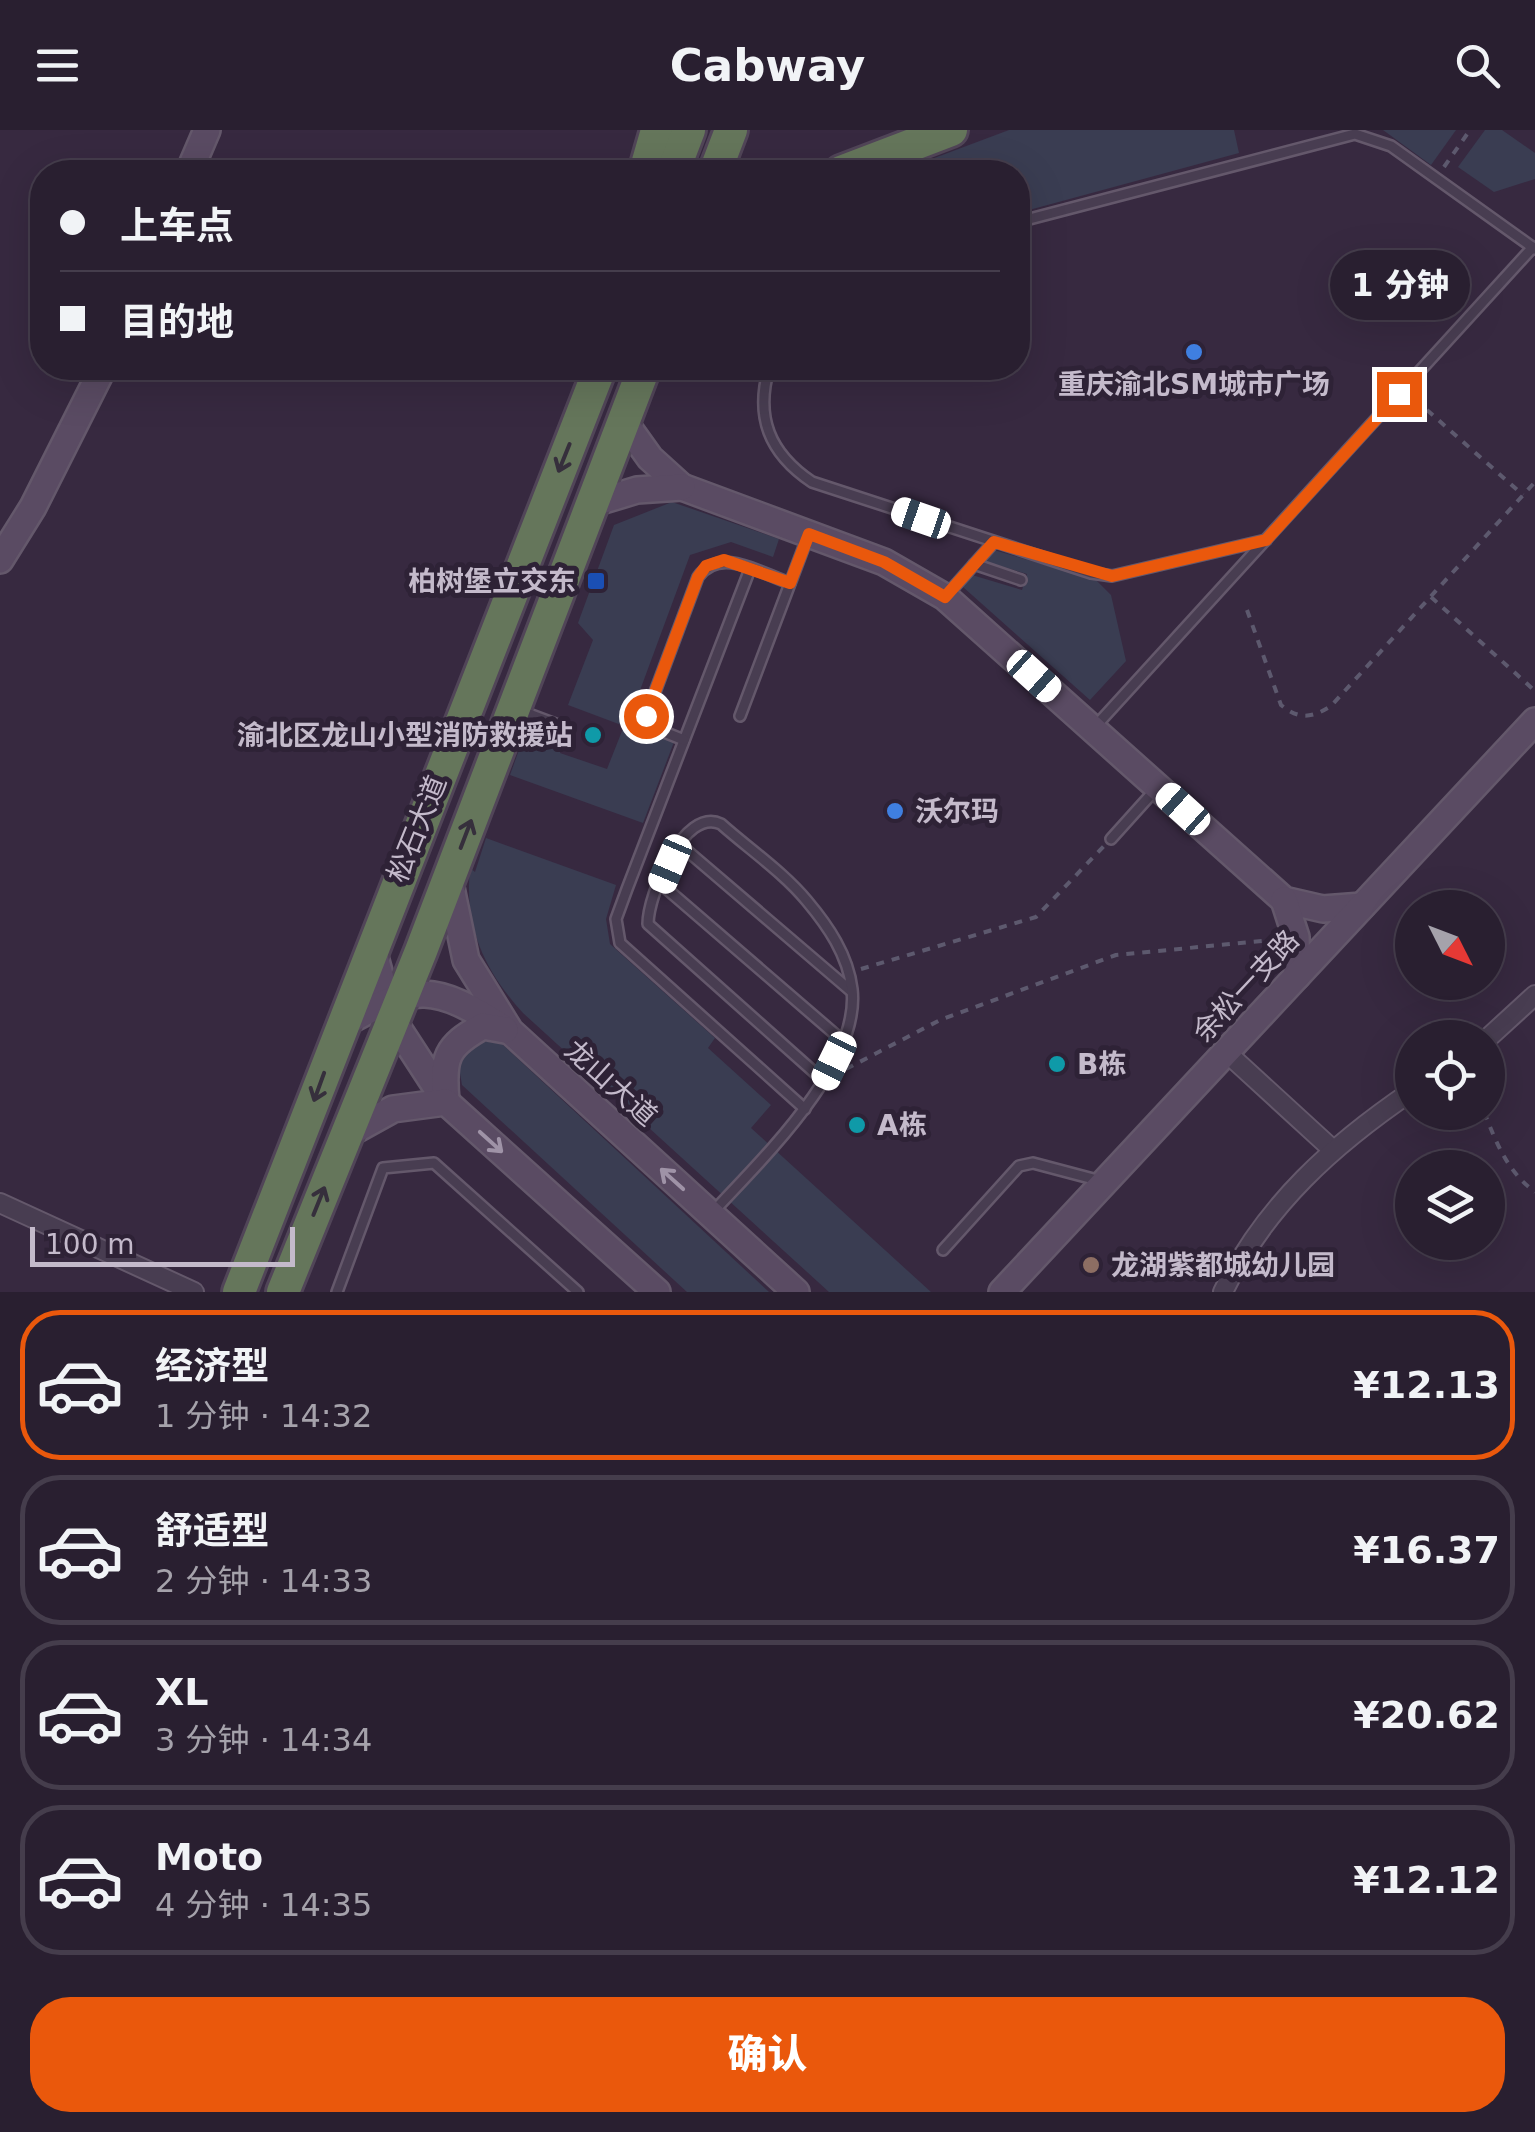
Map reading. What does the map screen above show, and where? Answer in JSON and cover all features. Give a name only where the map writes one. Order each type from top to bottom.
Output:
[{"type":"highway","points":[[638,160],[642,130]]},
{"type":"highway","points":[[649,160],[657,130]]},
{"type":"highway","points":[[678,160],[690,130]]},
{"type":"highway","points":[[722,154],[741,130]]},
{"type":"highway","points":[[873,160],[950,130]]},
{"type":"highway","name":"松石大道","points":[[239,1292],[595,380]]},
{"type":"highway","name":"松石大道","points":[[283,1292],[393,1004],[449,878],[640,380]]},
{"type":"street","points":[[195,160],[207,130]]},
{"type":"street","points":[[0,560],[33,508],[97,380]]},
{"type":"street","points":[[625,423],[650,458],[682,487],[884,562],[945,597],[1284,900],[1322,909],[1362,906]]},
{"type":"street","points":[[594,503],[636,490],[682,487]]},
{"type":"street","name":"余松一支路","points":[[1002,1292],[1535,721]]},
{"type":"street","name":"龙山大道","points":[[449,878],[466,960],[510,1032],[796,1292]]},
{"type":"street","points":[[1284,900],[1296,938],[1297,976]]},
{"type":"street","points":[[372,945],[393,1004],[446,1102],[657,1292]]},
{"type":"street","points":[[1505,1022],[1535,995]]},
{"type":"street","points":[[342,1025],[393,1004],[454,996],[510,1032]]},
{"type":"street","points":[[446,1102],[444,1069],[456,1041],[483,1026],[510,1032]]},
{"type":"street","points":[[1226,1052],[1332,1150]]},
{"type":"street","points":[[346,1135],[393,1109],[446,1102]]},
{"type":"street","points":[[1223,1292],[1247,1247],[1278,1205],[1332,1150],[1395,1104]]},
{"type":"street","points":[[1,1206],[194,1292]]},
{"type":"lane","points":[[1093,729],[1534,248],[1368,130]]},
{"type":"lane","points":[[1030,219],[1331,138],[1354,134],[1391,146]]},
{"type":"lane","points":[[766,380],[762,396],[764,425],[778,452],[794,470],[812,482],[994,542],[1112,576],[1266,540]]},
{"type":"lane","points":[[740,716],[809,534]]},
{"type":"lane","points":[[945,597],[994,542]]},
{"type":"lane","points":[[684,740],[650,726],[646,716],[698,577],[714,561],[790,583]]},
{"type":"lane","points":[[974,564],[1021,580]]},
{"type":"lane","points":[[750,569],[627,889],[616,932],[620,943],[805,1109]]},
{"type":"lane","points":[[514,708],[569,729]]},
{"type":"lane","points":[[1111,839],[1158,787]]},
{"type":"lane","points":[[711,1214],[805,1109],[824,1081],[843,1041],[853,992],[835,940],[804,897],[722,824],[706,820],[696,823],[678,843],[648,916],[651,930],[824,1081]]},
{"type":"lane","points":[[678,843],[853,992]]},
{"type":"lane","points":[[661,884],[843,1041]]},
{"type":"lane","points":[[337,1292],[384,1168],[434,1162],[578,1292]]},
{"type":"lane","points":[[944,1250],[1019,1166],[1034,1163],[1105,1182]]},
{"type":"path","points":[[1436,179],[1470,130]]},
{"type":"path","points":[[1427,410],[1523,495]]},
{"type":"path","points":[[1247,610],[1281,705],[1302,716],[1318,715],[1331,706],[1535,482]]},
{"type":"path","points":[[1430,596],[1535,692]]},
{"type":"path","points":[[848,973],[1036,917],[1111,839]]},
{"type":"path","points":[[824,1081],[940,1020],[1116,955],[1272,940]]},
{"type":"path","points":[[1492,1130],[1518,1180],[1535,1192]]},
{"type":"shaded area","points":[[1009,130],[1234,130],[1239,153],[1030,210],[1030,160],[929,160]]},
{"type":"shaded area","points":[[1383,130],[1456,130],[1431,165]]},
{"type":"shaded area","points":[[1485,130],[1502,130],[1535,153],[1535,179],[1494,192],[1458,167]]},
{"type":"shaded area","points":[[672,502],[779,539],[773,557],[731,542],[690,555],[632,712],[642,730],[674,742],[643,823],[510,775],[524,736],[544,732],[564,740],[560,753],[607,769],[624,726],[568,705],[593,640],[578,623],[614,525]]},
{"type":"shaded area","points":[[994,550],[1096,580],[1111,595],[1126,661],[1090,700],[963,587],[972,575],[1022,590],[1027,574],[984,561]]},
{"type":"shaded area","points":[[486,838],[616,885],[606,919],[610,944],[715,1038],[708,1048],[771,1105],[751,1128],[931,1292],[829,1292],[523,1013],[497,981],[474,928],[470,868],[475,872]]},
{"type":"shaded area","points":[[477,1041],[501,1043],[769,1292],[687,1292],[462,1085],[458,1062]]},
{"type":"place","name":"重庆渝北SM城市广场","points":[[1194,352]]},
{"type":"place","name":"柏树堡立交东","points":[[596,581]]},
{"type":"place","name":"渝北区龙山小型消防救援站","points":[[593,735]]},
{"type":"place","name":"沃尔玛","points":[[895,811]]},
{"type":"place","name":"B栋","points":[[1057,1064]]},
{"type":"place","name":"A栋","points":[[857,1125]]},
{"type":"place","name":"龙湖紫都城幼儿园","points":[[1091,1265]]},
{"type":"route","points":[[646,716],[698,577],[714,561],[724,560],[790,583],[809,534],[884,562],[945,597],[994,542],[1090,573],[1135,573],[1266,540],[1399,394]]}]
